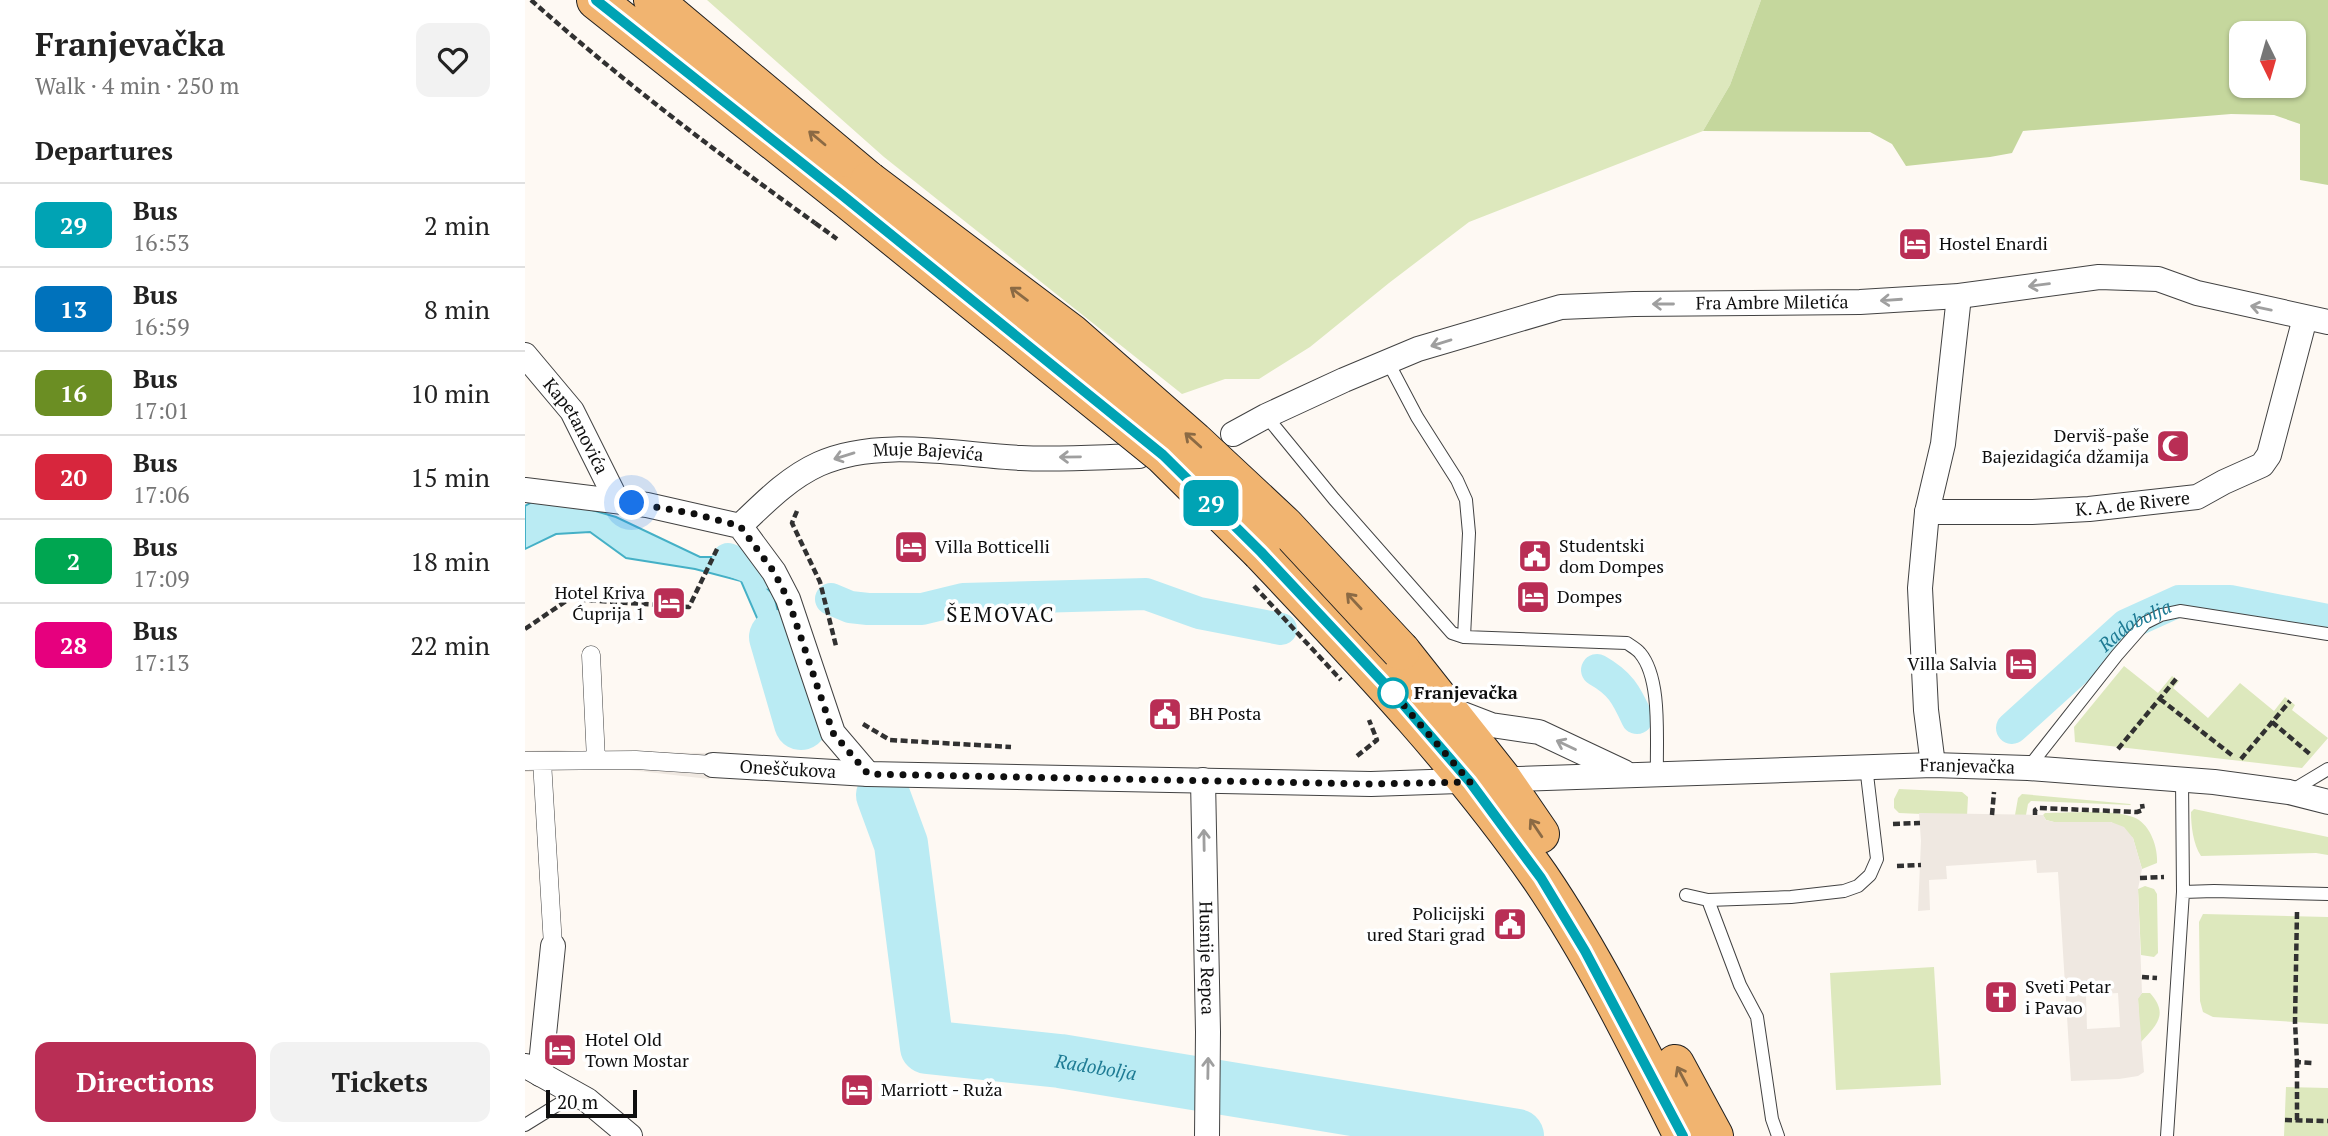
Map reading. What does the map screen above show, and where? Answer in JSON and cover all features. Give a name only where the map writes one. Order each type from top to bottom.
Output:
[{"type":"main road","points":[[596,0],[856,188],[1072,334],[1194,441],[1285,526],[1365,671],[1487,781],[1561,866],[1623,970],[1714,1136]]},
{"type":"main road","points":[[653,0],[856,188]]},
{"type":"main road","points":[[1365,671],[1446,708],[1585,951],[1683,1136]]},
{"type":"street","name":"Fra Ambre Miletića","points":[[1233,434],[1266,416],[1419,349],[1562,307],[1860,302],[1959,296],[2099,277],[2158,279],[2197,293],[2317,320]]},
{"type":"street","points":[[1933,765],[1926,710],[1920,588],[1927,512],[1943,444],[1959,296]]},
{"type":"street","name":"K. A. de Rivere","points":[[1927,512],[2078,510],[2197,497],[2263,465],[2269,455],[2317,320]]},
{"type":"street","name":"Kapetanovića","points":[[525,355],[572,411],[617,501]]},
{"type":"street","name":"Muje Bajevića","points":[[740,526],[777,490],[820,464],[862,451],[929,450],[1023,458],[1139,456]]},
{"type":"street","points":[[525,490],[691,513],[740,526],[774,572],[788,599],[833,733],[868,774]]},
{"type":"street","points":[[591,655],[596,760]]},
{"type":"street","name":"Franjevačka","points":[[1446,708],[1491,725],[1539,732],[1628,774]]},
{"type":"street","name":"Oneščukova","points":[[534,761],[596,760],[868,774],[1371,784],[1487,781]]},
{"type":"street","points":[[534,761],[553,946],[533,1070],[587,1100],[630,1136]]},
{"type":"street","name":"Franjevačka","points":[[1487,781],[1933,765],[2028,768],[2182,780],[2289,792],[2328,802]]},
{"type":"street","name":"Husnije Repca","points":[[1203,780],[1208,1032],[1207,1136]]},
{"type":"lane","points":[[1388,362],[1466,500],[1469,533],[1464,637]]},
{"type":"lane","points":[[1266,416],[1447,629],[1464,637],[1627,643],[1639,652],[1648,666],[1653,683],[1657,773]]},
{"type":"lane","points":[[2028,768],[2117,655],[2145,623],[2161,615],[2192,612],[2328,634]]},
{"type":"lane","points":[[2289,792],[2323,765]]},
{"type":"lane","points":[[1686,895],[1709,900],[1791,897],[1844,891],[1864,880],[1870,875],[1877,859],[1866,766]]},
{"type":"lane","points":[[2167,1136],[2183,892],[2182,780]]},
{"type":"lane","points":[[2183,892],[2328,894]]},
{"type":"lane","points":[[1709,900],[1740,985],[1757,1017],[1772,1119],[1778,1136]]},
{"type":"lane","points":[[525,1125],[575,1093]]},
{"type":"path","points":[[531,0],[574,39],[673,117],[815,223]]},
{"type":"path","points":[[820,464],[792,523],[820,582],[837,653]]},
{"type":"path","points":[[525,629],[569,598],[689,607],[717,549]]},
{"type":"path","points":[[2082,773],[2120,747],[2176,679]]},
{"type":"path","points":[[2160,699],[2239,761],[2290,701]]},
{"type":"path","points":[[1349,762],[1377,740],[1367,709]]},
{"type":"path","points":[[854,719],[890,740],[1024,747]]},
{"type":"path","points":[[2272,722],[2323,765]]},
{"type":"path","points":[[1992,815],[1994,788]]},
{"type":"path","points":[[2035,815],[2038,808],[2137,812],[2143,810],[2139,796]]},
{"type":"path","points":[[2297,1120],[2295,1022],[2298,893]]},
{"type":"path","points":[[2297,1062],[2312,1063]]},
{"type":"path","points":[[2285,1119],[2328,1121]]},
{"type":"green space","points":[[707,0],[1761,0],[1730,85],[1703,131],[1469,222],[1310,347],[1259,379],[1225,379],[1182,394],[884,157]]},
{"type":"green space","points":[[1761,0],[2328,0],[2328,185],[2300,180],[2300,124],[2274,115],[2231,114],[2023,131],[2012,153],[1906,166],[1892,144],[1870,132],[1703,131],[1730,85]]},
{"type":"green space","points":[[2124,666],[2158,693],[2172,676],[2179,681],[2173,688],[2208,718],[2240,683],[2274,711],[2285,697],[2295,705],[2292,710],[2328,738],[2302,768],[2075,742],[2074,727]]},
{"type":"green space","points":[[1899,789],[1962,792],[1968,797],[1967,816],[1899,813],[1894,808],[1894,799]]},
{"type":"green space","points":[[2022,794],[2131,805],[2031,801],[2026,815],[2015,815],[2018,798]]},
{"type":"green space","points":[[2194,809],[2328,837],[2328,855],[2201,856],[2192,828],[2191,812]]},
{"type":"green space","points":[[2102,812],[2133,817],[2144,824],[2152,836],[2157,863],[2142,869],[2133,838],[2111,822],[2054,822],[2046,820],[2043,815]]},
{"type":"green space","points":[[2145,886],[2154,889],[2157,894],[2158,953],[2154,957],[2141,955],[2138,889]]},
{"type":"green space","points":[[2203,914],[2328,917],[2328,1024],[2213,1017],[2203,1012],[2200,1001],[2199,922]]},
{"type":"green space","points":[[1934,967],[1941,1085],[1836,1090],[1830,973]]},
{"type":"green space","points":[[2142,993],[2150,993],[2156,1000],[2160,1013],[2156,1025],[2140,1043],[2138,998]]},
{"type":"green space","points":[[2286,1087],[2328,1088],[2328,1136],[2284,1136]]},
{"type":"shaded area","points":[[525,751],[716,753],[709,779],[612,768],[525,772]]},
{"type":"shaded area","points":[[1919,813],[2043,815],[2046,820],[2054,822],[2111,822],[2124,827],[2133,838],[2142,869],[2138,889],[2142,993],[2138,999],[2144,1072],[2138,1076],[2119,1079],[2071,1081],[2058,872],[2037,873],[2036,860],[1946,866],[1947,879],[1929,880],[1930,910],[1918,911],[1921,841]],"holes":[[[2118,993],[2120,1027],[2087,1029],[2086,995]]]},
{"type":"water","points":[[534,501],[568,503],[616,517],[700,557],[734,557],[774,595],[800,703],[794,718],[771,650],[741,581],[695,569],[626,558],[590,532],[556,534],[525,549],[525,506]]},
{"type":"waterway","name":"Radobolja","points":[[728,559],[765,573]]},
{"type":"waterway","name":"Radobolja","points":[[831,599],[850,607],[868,609],[922,609],[963,599],[1146,594],[1199,613],[1281,629]]},
{"type":"waterway","name":"Radobolja","points":[[2012,728],[2126,625],[2179,601],[2230,601],[2328,620]]},
{"type":"waterway","name":"Radobolja","points":[[776,637],[801,723]]},
{"type":"waterway","name":"Radobolja","points":[[1597,670],[1621,690],[1637,718]]},
{"type":"waterway","name":"Radobolja","points":[[883,795],[901,844],[927,1047],[1060,1061],[1517,1136]]},
{"type":"bus line","name":"29","points":[[596,0],[1163,455],[1261,552],[1396,696],[1470,782],[1541,878],[1585,951],[1683,1136]]},
{"type":"place","name":"Hostel Enardi","points":[[1915,244]]},
{"type":"place","name":"Derviš-paše Bajezidagića džamija","points":[[2173,446]]},
{"type":"place","name":"Villa Botticelli","points":[[911,547]]},
{"type":"place","name":"Studentski dom Dompes","points":[[1535,556]]},
{"type":"place","name":"Dompes","points":[[1533,597]]},
{"type":"place","name":"Hotel Kriva Ćuprija 1","points":[[669,603]]},
{"type":"place","name":"Villa Salvia","points":[[2021,664]]},
{"type":"place","name":"Franjevačka","points":[[1393,693]]},
{"type":"place","name":"BH Posta","points":[[1165,714]]},
{"type":"place","name":"Policijski ured Stari grad","points":[[1510,924]]},
{"type":"place","name":"Sveti Petar i Pavao","points":[[2001,997]]},
{"type":"place","name":"Hotel Old Town Mostar","points":[[560,1050]]},
{"type":"place","name":"Marriott - Ruža","points":[[857,1090]]},
{"type":"district","name":"ŠEMOVAC","points":[[1001,615]]},
{"type":"route","points":[[632,503],[691,513],[740,526],[774,572],[788,599],[833,733],[868,774],[1371,784],[1470,782],[1393,693]]}]
